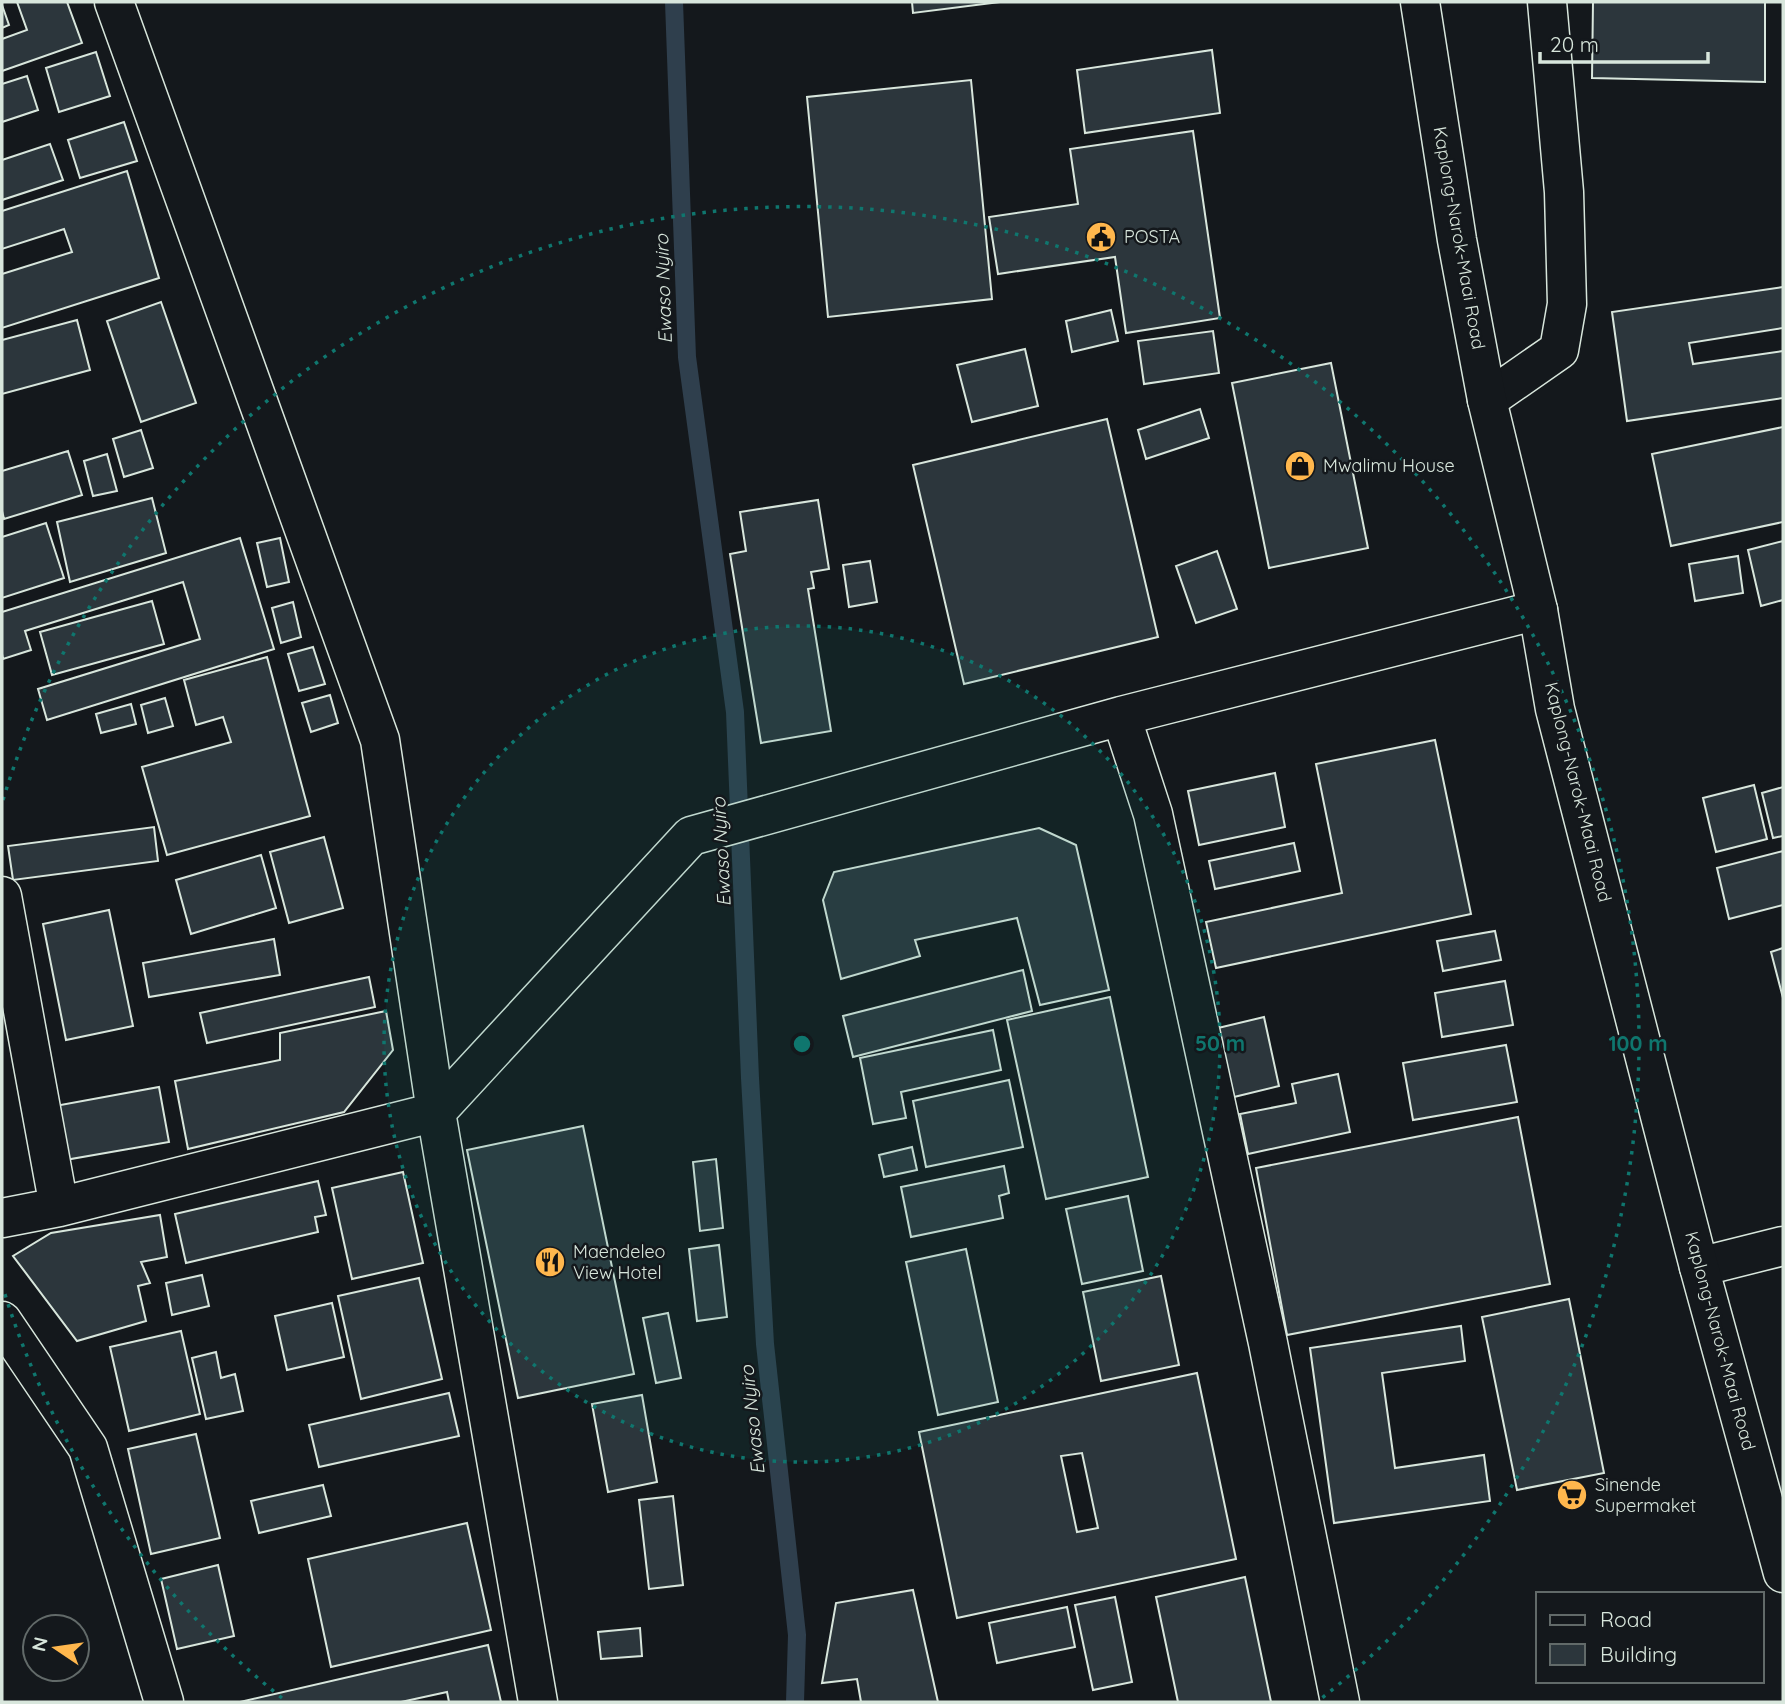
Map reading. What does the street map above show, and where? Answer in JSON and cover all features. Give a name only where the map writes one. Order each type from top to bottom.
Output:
[{"type":"main road","points":[[114,2],[380,740],[436,1112],[538,1702]]},
{"type":"main road","name":"Kaplong-Narok-Maai Road","points":[[1420,2],[1457,240],[1487,400],[1538,610],[1555,709],[1699,1267],[1783,1573]]},
{"type":"main road","points":[[1487,400],[1559,350],[1567,304],[1564,192],[1547,2]]},
{"type":"main road","points":[[2,1218],[59,1207],[436,1112],[691,836],[1121,716],[1538,610]]},
{"type":"main road","points":[[1121,716],[1153,814],[1268,1343],[1340,1702]]},
{"type":"main road","points":[[2,896],[59,1207]]},
{"type":"main road","points":[[1699,1267],[1783,1247]]},
{"type":"main road","points":[[2,1321],[88,1448],[164,1702]]},
{"type":"building","points":[[17,2],[67,2],[82,43],[2,71],[2,39],[27,30]]},
{"type":"building","points":[[912,2],[1000,2],[913,13]]},
{"type":"building","points":[[1593,2],[1765,2],[1765,82],[1592,78]]},
{"type":"building","points":[[2,5],[9,25],[2,28]]},
{"type":"building","points":[[1212,50],[1220,113],[1085,133],[1077,70]]},
{"type":"building","points":[[96,52],[110,96],[59,112],[46,68]]},
{"type":"building","points":[[27,76],[38,110],[2,122],[2,84]]},
{"type":"building","points":[[971,80],[992,299],[828,317],[807,97]]},
{"type":"building","points":[[124,122],[137,161],[80,178],[68,140]]},
{"type":"building","name":"POSTA","points":[[1193,131],[1220,318],[1126,333],[1115,257],[998,274],[989,217],[1078,204],[1070,149]]},
{"type":"building","points":[[50,144],[63,180],[2,200],[2,160]]},
{"type":"building","points":[[127,171],[159,278],[2,328],[2,274],[72,252],[64,229],[2,249],[2,211]]},
{"type":"building","points":[[1783,287],[1783,328],[1689,343],[1693,364],[1783,351],[1783,398],[1627,421],[1612,312]]},
{"type":"building","points":[[161,302],[196,403],[141,422],[107,321]]},
{"type":"building","points":[[1111,310],[1118,341],[1072,352],[1066,321]]},
{"type":"building","points":[[77,320],[90,370],[2,394],[2,340]]},
{"type":"building","points":[[1213,331],[1219,373],[1144,384],[1138,341]]},
{"type":"building","points":[[1025,349],[1038,406],[972,422],[957,365]]},
{"type":"building","name":"Mwalimu House","points":[[1331,363],[1368,548],[1269,568],[1232,383]]},
{"type":"building","points":[[1200,409],[1209,438],[1146,459],[1138,430]]},
{"type":"building","points":[[1107,419],[1158,637],[964,684],[913,465]]},
{"type":"building","points":[[1783,427],[1783,522],[1671,546],[1652,454]]},
{"type":"building","points":[[141,430],[153,468],[124,477],[113,439]]},
{"type":"building","points":[[68,451],[82,495],[4,519],[2,471]]},
{"type":"building","points":[[107,454],[117,491],[93,496],[84,461]]},
{"type":"building","points":[[152,498],[166,553],[70,582],[57,522]]},
{"type":"building","points":[[818,500],[829,569],[811,572],[814,588],[808,589],[831,731],[761,743],[730,554],[746,551],[740,512]]},
{"type":"building","points":[[46,523],[64,578],[2,598],[2,537]]},
{"type":"building","points":[[240,538],[274,649],[47,720],[38,689],[200,639],[183,582],[25,631],[31,650],[3,659],[2,612]]},
{"type":"building","points":[[280,538],[289,582],[267,587],[257,543]]},
{"type":"building","points":[[1783,541],[1783,600],[1761,606],[1748,550]]},
{"type":"building","points":[[1217,551],[1237,609],[1196,623],[1176,566]]},
{"type":"building","points":[[1738,556],[1743,593],[1695,601],[1689,564]]},
{"type":"building","points":[[870,561],[877,602],[849,607],[843,565]]},
{"type":"building","points":[[152,601],[164,644],[52,675],[40,632]]},
{"type":"building","points":[[293,602],[301,637],[281,643],[272,608]]},
{"type":"building","points":[[313,647],[325,684],[299,691],[288,654]]},
{"type":"building","points":[[267,657],[310,816],[167,855],[142,767],[231,742],[223,717],[196,725],[184,680]]},
{"type":"building","points":[[330,695],[338,723],[311,732],[302,703]]},
{"type":"building","points":[[165,698],[173,726],[148,733],[141,705]]},
{"type":"building","points":[[131,704],[136,724],[101,733],[96,714]]},
{"type":"building","points":[[1435,740],[1471,914],[1216,968],[1206,922],[1342,893],[1316,764]]},
{"type":"building","points":[[1275,773],[1285,827],[1199,845],[1188,791]]},
{"type":"building","points":[[1754,785],[1767,839],[1716,852],[1703,798]]},
{"type":"building","points":[[1783,787],[1783,836],[1773,838],[1762,793]]},
{"type":"building","points":[[154,827],[158,861],[13,880],[8,846]]},
{"type":"building","points":[[1039,828],[1076,845],[1109,990],[1040,1005],[1017,918],[915,940],[920,956],[841,979],[823,900],[834,872]]},
{"type":"building","points":[[324,837],[343,908],[289,923],[270,852]]},
{"type":"building","points":[[1294,843],[1300,871],[1215,889],[1209,861]]},
{"type":"building","points":[[1783,851],[1783,905],[1729,919],[1717,868]]},
{"type":"building","points":[[261,855],[276,908],[191,934],[176,880]]},
{"type":"building","points":[[109,910],[133,1026],[66,1040],[43,924]]},
{"type":"building","points":[[1495,931],[1501,960],[1443,971],[1437,941]]},
{"type":"building","points":[[274,939],[280,975],[149,997],[143,963]]},
{"type":"building","points":[[1783,948],[1783,998],[1771,952]]},
{"type":"building","points":[[1023,970],[1032,1011],[853,1057],[843,1016]]},
{"type":"building","points":[[369,977],[375,1007],[207,1043],[200,1013]]},
{"type":"building","points":[[1505,981],[1513,1025],[1442,1037],[1435,993]]},
{"type":"building","points":[[1110,997],[1148,1177],[1046,1199],[1007,1020]]},
{"type":"building","points":[[386,1011],[393,1050],[344,1112],[188,1149],[175,1081],[280,1060],[280,1033]]},
{"type":"building","points":[[1264,1017],[1279,1086],[1234,1097],[1218,1028]]},
{"type":"building","points":[[993,1030],[1001,1070],[901,1092],[906,1118],[873,1124],[860,1058]]},
{"type":"building","points":[[1506,1045],[1517,1102],[1413,1120],[1403,1063]]},
{"type":"building","points":[[1338,1074],[1350,1132],[1248,1154],[1240,1114],[1296,1103],[1292,1084]]},
{"type":"building","points":[[1009,1080],[1023,1147],[926,1167],[913,1101]]},
{"type":"building","points":[[159,1087],[169,1142],[65,1160],[55,1106]]},
{"type":"building","points":[[1518,1117],[1550,1284],[1287,1335],[1256,1168]]},
{"type":"building","name":"Maendeleo View Hotel","points":[[583,1126],[634,1374],[518,1398],[467,1150]]},
{"type":"building","points":[[912,1147],[917,1170],[884,1177],[879,1155]]},
{"type":"building","points":[[716,1159],[723,1228],[700,1231],[693,1162]]},
{"type":"building","points":[[1004,1166],[1009,1193],[999,1196],[1003,1218],[911,1237],[901,1187]]},
{"type":"building","points":[[403,1172],[423,1263],[352,1279],[332,1188]]},
{"type":"building","points":[[318,1181],[326,1215],[315,1217],[318,1232],[186,1263],[175,1214]]},
{"type":"building","points":[[1128,1196],[1143,1271],[1082,1284],[1066,1209]]},
{"type":"building","points":[[160,1215],[167,1257],[141,1262],[150,1283],[138,1286],[146,1321],[77,1341],[13,1256],[51,1233]]},
{"type":"building","points":[[719,1245],[727,1317],[697,1321],[689,1249]]},
{"type":"building","points":[[966,1249],[998,1402],[938,1415],[906,1262]]},
{"type":"building","points":[[202,1275],[209,1306],[172,1315],[166,1283]]},
{"type":"building","points":[[1161,1276],[1179,1365],[1101,1381],[1083,1292]]},
{"type":"building","points":[[419,1278],[442,1379],[361,1399],[338,1296]]},
{"type":"building","points":[[1569,1299],[1604,1473],[1517,1490],[1482,1317]]},
{"type":"building","points":[[332,1303],[344,1357],[287,1370],[275,1316]]},
{"type":"building","points":[[668,1313],[681,1378],[656,1383],[643,1318]]},
{"type":"building","points":[[1461,1326],[1465,1361],[1382,1373],[1395,1468],[1484,1455],[1490,1501],[1334,1523],[1310,1348]]},
{"type":"building","points":[[181,1331],[200,1414],[129,1431],[110,1347]]},
{"type":"building","points":[[216,1352],[221,1378],[235,1374],[243,1411],[206,1419],[192,1358]]},
{"type":"building","points":[[1197,1373],[1236,1559],[957,1618],[919,1432]],"holes":[[[1082,1453],[1098,1528],[1077,1532],[1061,1456]]]},
{"type":"building","points":[[449,1393],[459,1436],[319,1467],[309,1425]]},
{"type":"building","points":[[642,1395],[657,1482],[608,1492],[592,1404]]},
{"type":"building","points":[[196,1434],[220,1538],[151,1554],[128,1449]]},
{"type":"building","points":[[323,1485],[331,1516],[259,1533],[251,1501]]},
{"type":"building","points":[[673,1496],[683,1585],[649,1589],[639,1500]]},
{"type":"building","points":[[467,1523],[491,1630],[331,1667],[308,1559]]},
{"type":"building","points":[[218,1565],[234,1636],[177,1649],[161,1579]]},
{"type":"building","points":[[1245,1577],[1271,1702],[1178,1702],[1156,1597]]},
{"type":"building","points":[[913,1590],[938,1702],[861,1702],[857,1679],[822,1683],[836,1603]]},
{"type":"building","points":[[1115,1597],[1132,1682],[1093,1690],[1075,1605]]},
{"type":"building","points":[[1067,1607],[1075,1647],[997,1663],[989,1623]]},
{"type":"building","points":[[640,1628],[642,1656],[601,1659],[598,1632]]},
{"type":"building","points":[[488,1645],[501,1702],[449,1702],[447,1692],[401,1702],[240,1702]]},
{"type":"waterway","name":"Ewaso Nyiro","points":[[674,2],[687,357],[735,712],[750,1078],[765,1344],[797,1635],[795,1702]]},
{"type":"place","name":"POSTA","points":[[1101,237]]},
{"type":"place","name":"Mwalimu House","points":[[1300,466]]},
{"type":"place","name":"Maendeleo View Hotel","points":[[550,1262]]},
{"type":"place","name":"Sinende Supermaket","points":[[1572,1495]]}]
